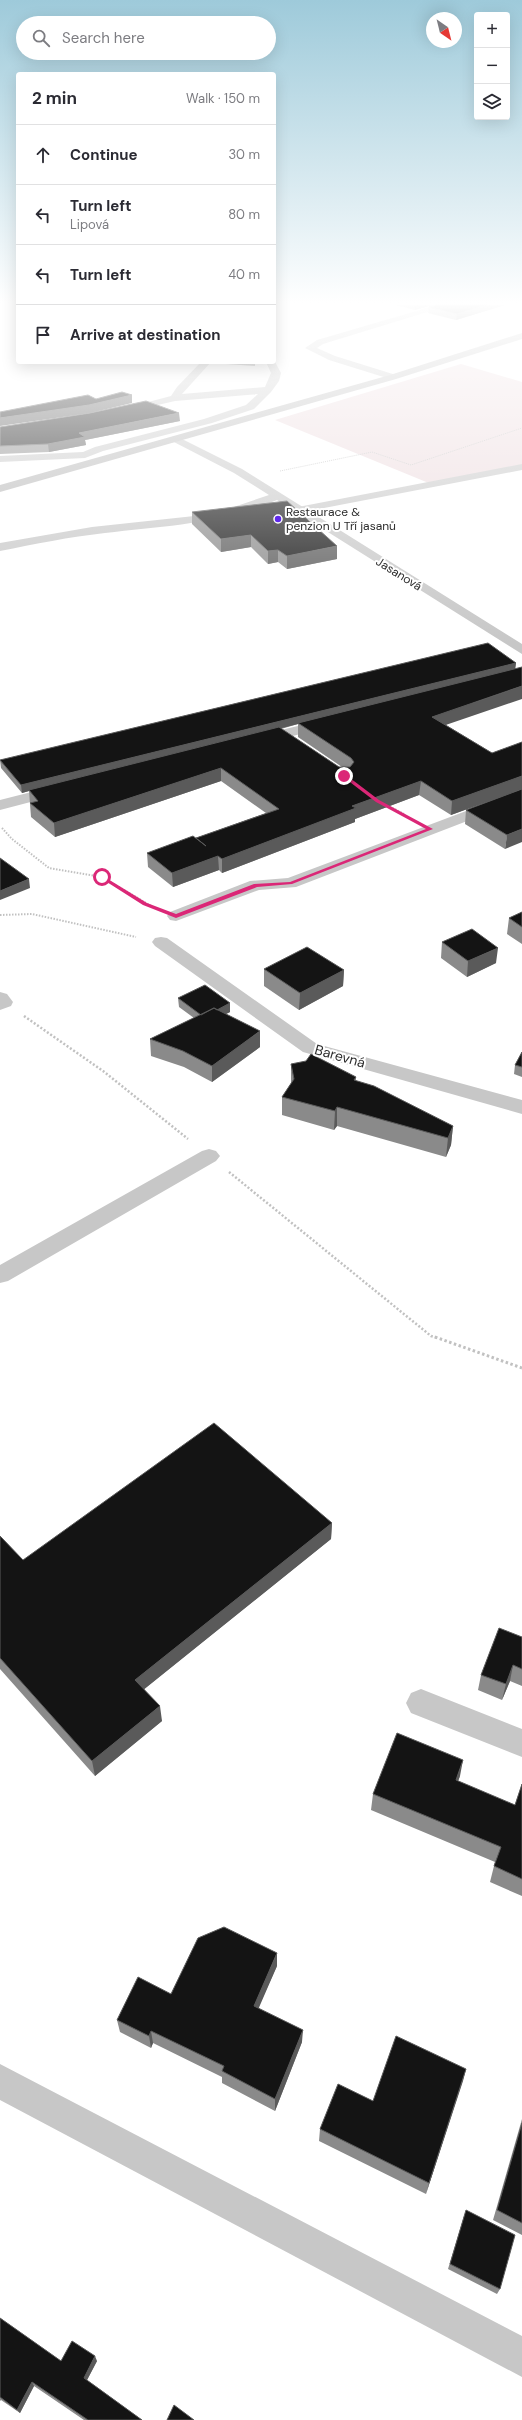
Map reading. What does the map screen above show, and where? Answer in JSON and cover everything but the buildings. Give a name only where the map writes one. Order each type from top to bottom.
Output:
[{"type":"main road","points":[[0,490],[250,418]]},
{"type":"street","points":[[0,459],[85,455],[99,448],[217,418]]},
{"type":"street","name":"Jasanová","points":[[176,439],[224,463],[522,650]]},
{"type":"street","points":[[85,455],[96,462]]},
{"type":"street","points":[[0,547],[93,530],[210,519],[242,512],[277,496]]},
{"type":"street","points":[[243,744],[341,719]]},
{"type":"street","points":[[281,734],[300,747]]},
{"type":"street","points":[[0,805],[76,786]]},
{"type":"street","points":[[176,916],[256,885],[290,883],[522,795]]},
{"type":"street","name":"Barevná","points":[[161,942],[310,1048],[522,1107]]},
{"type":"street","points":[[0,1275],[209,1156]]},
{"type":"street","points":[[421,1703],[522,1743]]},
{"type":"street","points":[[0,2081],[522,2357]]},
{"type":"lane","points":[[298,510],[522,467]]},
{"type":"path","points":[[276,471],[372,452],[411,465],[522,428]]},
{"type":"path","points":[[384,804],[430,829]]},
{"type":"path","points":[[0,826],[12,839],[49,868],[102,877],[145,904],[176,916]]},
{"type":"path","points":[[0,915],[32,914],[161,942]]},
{"type":"path","points":[[1,1001],[103,1071],[431,1336],[522,1368]]},
{"type":"shaded area","points":[[282,418],[522,418],[522,468],[436,486],[275,420]]},
{"type":"place","name":"Restaurace & penzion U Tří jasanů","points":[[278,519]]},
{"type":"route","points":[[102,877],[145,904],[176,916],[256,885],[290,883],[430,829],[412,818],[377,801],[344,776]]}]
